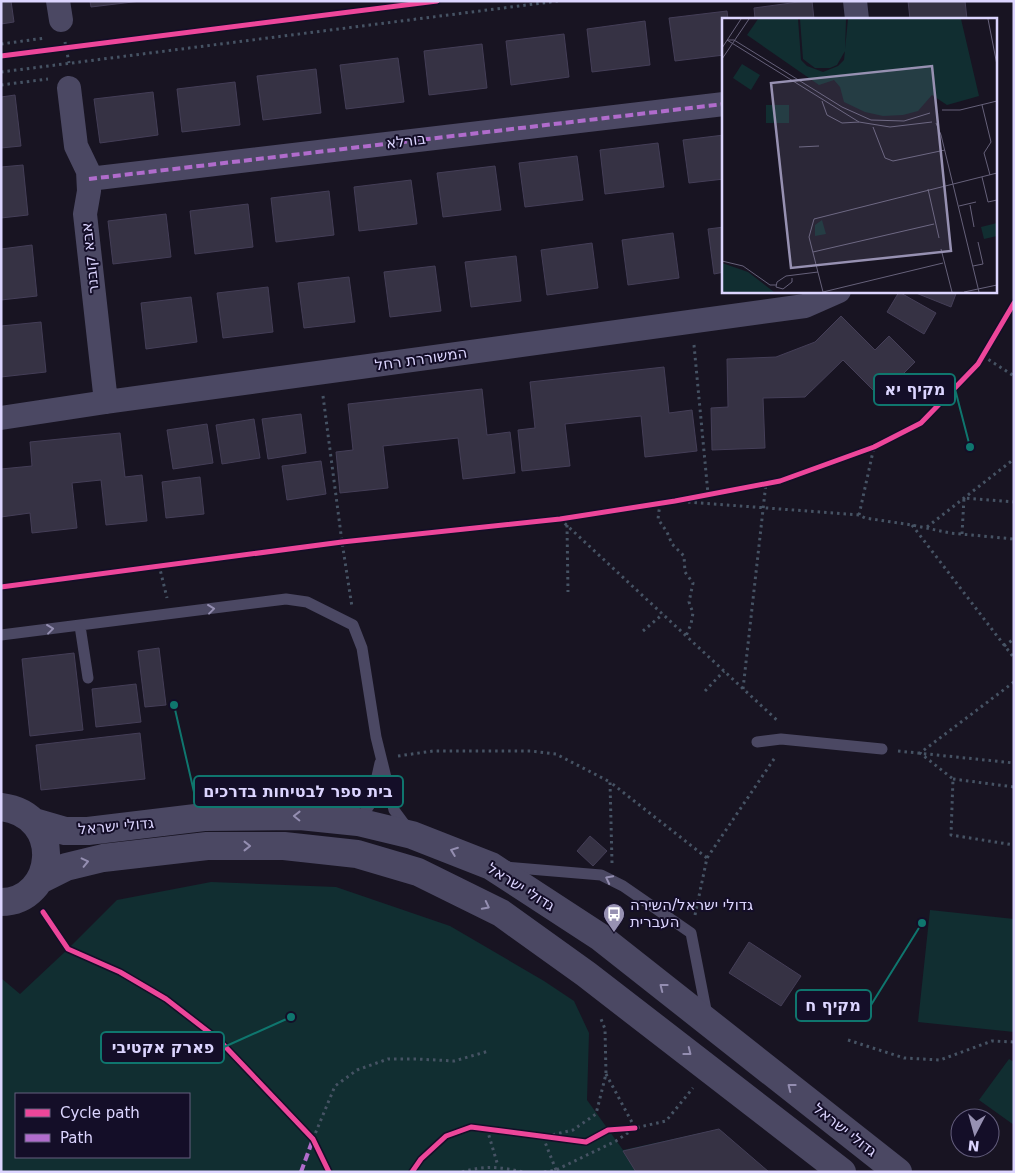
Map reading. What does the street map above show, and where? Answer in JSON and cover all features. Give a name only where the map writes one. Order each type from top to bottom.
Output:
[{"type":"street","points":[[855,1],[857,18]]},
{"type":"street","name":"אבא קובנר","points":[[69,82],[76,146],[88,171],[89,179],[85,214],[106,402]]},
{"type":"street","name":"בורלא","points":[[89,179],[722,104]]},
{"type":"street","name":"המשוררת רחל","points":[[1,418],[805,306],[837,292]]},
{"type":"street","points":[[12,808],[43,835],[47,850],[46,865],[40,880]]},
{"type":"street","name":"גדולי ישראל","points":[[12,808],[66,831],[88,831],[204,817],[300,816],[358,822],[412,835],[492,866],[600,937],[898,1172]]},
{"type":"street","name":"גדולי ישראל","points":[[1,902],[19,898],[31,890],[40,880],[66,867],[103,858],[207,846],[284,846],[357,854],[418,872],[501,913],[586,974],[842,1172]]},
{"type":"lane","points":[[1,635],[286,600],[307,602],[353,625],[362,648],[381,759],[394,810],[412,835]]},
{"type":"lane","points":[[80,626],[88,678]]},
{"type":"lane","points":[[757,742],[787,739],[882,749]]},
{"type":"lane","points":[[358,822],[371,803],[381,759]]},
{"type":"lane","points":[[492,866],[601,874],[623,886],[691,933],[708,1022]]},
{"type":"path","points":[[1,72],[558,1]]},
{"type":"path","points":[[1,44],[61,19],[69,62],[69,82],[1,85]]},
{"type":"path","points":[[57,49],[76,47]]},
{"type":"path","points":[[692,321],[708,494]]},
{"type":"path","points":[[983,356],[1014,376]]},
{"type":"path","points":[[320,373],[342,542],[352,600],[353,625]]},
{"type":"path","points":[[859,515],[874,447]]},
{"type":"path","points":[[926,528],[1014,459]]},
{"type":"path","points":[[743,689],[766,483]]},
{"type":"path","points":[[964,498],[1014,502]]},
{"type":"path","points":[[962,534],[964,498]]},
{"type":"path","points":[[674,501],[763,506],[859,515],[864,518],[962,534],[1014,538]]},
{"type":"path","points":[[660,503],[658,519],[667,532],[672,544],[684,556],[686,572],[693,583],[689,602],[693,613],[686,636]]},
{"type":"path","points":[[560,520],[800,741]]},
{"type":"path","points":[[567,525],[568,592]]},
{"type":"path","points":[[912,525],[1014,658]]},
{"type":"path","points":[[159,565],[171,614]]},
{"type":"path","points":[[643,631],[663,614]]},
{"type":"path","points":[[1004,646],[1014,638]]},
{"type":"path","points":[[705,691],[724,671]]},
{"type":"path","points":[[920,753],[1014,682]]},
{"type":"path","points":[[691,933],[707,858],[787,739]]},
{"type":"path","points":[[882,749],[1014,764]]},
{"type":"path","points":[[381,759],[434,751],[530,751],[556,754],[610,782],[707,858]]},
{"type":"path","points":[[920,753],[953,779],[1014,787]]},
{"type":"path","points":[[953,779],[951,835],[1014,845]]},
{"type":"path","points":[[601,874],[612,863],[610,782]]},
{"type":"path","points":[[556,1170],[543,1137],[573,1130],[596,1114],[606,1074],[605,1029],[599,1011]]},
{"type":"path","points":[[848,1040],[904,1058],[940,1060],[992,1042],[1014,1042]]},
{"type":"path","points":[[313,1139],[335,1086],[357,1070],[388,1060],[454,1061],[489,1051]]},
{"type":"path","points":[[544,1172],[556,1170],[616,1141],[635,1128],[666,1122],[710,1069]]},
{"type":"path","points":[[606,1074],[635,1128]]},
{"type":"path","points":[[487,1129],[498,1166]]},
{"type":"path","points":[[462,1172],[478,1167],[498,1166],[524,1172]]},
{"type":"green space","points":[[211,882],[336,887],[450,926],[544,981],[574,1001],[589,1033],[587,1100],[623,1150],[719,1129],[769,1172],[1,1172],[1,978],[20,994],[117,900]]},
{"type":"green space","points":[[930,910],[1014,919],[1014,1032],[918,1022]]},
{"type":"green space","points":[[1009,1059],[1014,1062],[1014,1125],[1000,1115],[1000,1108],[990,1108],[979,1100]]},
{"type":"building","points":[[1,1],[11,1],[14,22],[1,24]]},
{"type":"building","points":[[90,1],[141,1],[91,7]]},
{"type":"building","points":[[812,1],[814,18],[755,18],[754,8]]},
{"type":"building","points":[[908,1],[965,1],[967,18],[910,18]]},
{"type":"building","points":[[727,11],[728,18],[722,18],[722,55],[675,61],[669,18]]},
{"type":"building","points":[[645,21],[650,65],[592,72],[587,29]]},
{"type":"building","points":[[564,34],[569,77],[511,85],[506,41]]},
{"type":"building","points":[[482,44],[487,88],[429,95],[424,51]]},
{"type":"building","points":[[398,58],[404,102],[346,109],[340,65]]},
{"type":"building","points":[[316,69],[321,113],[263,120],[257,76]]},
{"type":"building","points":[[235,82],[240,125],[182,132],[177,89]]},
{"type":"building","points":[[153,92],[158,135],[100,143],[94,99]]},
{"type":"building","points":[[15,95],[21,146],[1,148],[1,97]]},
{"type":"building","points":[[722,135],[722,179],[689,183],[683,140]]},
{"type":"building","points":[[658,143],[664,187],[605,194],[600,150]]},
{"type":"building","points":[[577,156],[583,200],[525,207],[519,163]]},
{"type":"building","points":[[23,165],[28,215],[1,218],[1,167]]},
{"type":"building","points":[[495,166],[501,210],[443,217],[437,173]]},
{"type":"building","points":[[411,180],[417,224],[359,231],[354,187]]},
{"type":"building","points":[[329,191],[334,235],[276,242],[271,198]]},
{"type":"building","points":[[248,204],[253,247],[195,254],[190,211]]},
{"type":"building","points":[[166,214],[171,257],[113,264],[108,221]]},
{"type":"building","points":[[722,227],[722,272],[714,274],[708,229]]},
{"type":"building","points":[[673,233],[679,278],[628,285],[622,240]]},
{"type":"building","points":[[592,243],[598,288],[547,295],[541,250]]},
{"type":"building","points":[[32,245],[37,296],[1,300],[1,249]]},
{"type":"building","points":[[516,256],[521,301],[471,307],[465,262]]},
{"type":"building","points":[[435,266],[441,311],[390,317],[384,272]]},
{"type":"building","points":[[349,277],[355,322],[304,328],[298,283]]},
{"type":"building","points":[[268,287],[273,332],[223,338],[217,293]]},
{"type":"building","points":[[899,292],[936,313],[924,334],[887,312]]},
{"type":"building","points":[[914,292],[957,292],[951,307]]},
{"type":"building","points":[[191,297],[197,342],[146,349],[141,303]]},
{"type":"building","points":[[841,316],[875,350],[889,336],[915,362],[880,397],[843,360],[805,397],[763,398],[765,448],[712,450],[711,408],[728,407],[727,359],[776,357],[815,342]]},
{"type":"building","points":[[41,322],[46,372],[1,377],[1,326]]},
{"type":"building","points":[[664,367],[669,413],[692,410],[697,451],[645,457],[641,416],[565,424],[570,466],[522,471],[518,430],[535,428],[530,382]]},
{"type":"building","points":[[482,389],[487,435],[510,432],[515,473],[463,479],[458,438],[383,446],[388,488],[340,493],[336,452],[353,450],[348,404]]},
{"type":"building","points":[[301,414],[306,453],[268,459],[262,419]]},
{"type":"building","points":[[254,419],[260,458],[222,464],[216,425]]},
{"type":"building","points":[[207,424],[213,463],[173,469],[167,430]]},
{"type":"building","points":[[120,433],[125,477],[142,475],[147,521],[106,525],[101,480],[72,483],[77,528],[32,533],[30,513],[1,517],[1,469],[32,466],[30,442]]},
{"type":"building","points":[[321,461],[326,494],[287,500],[282,466]]},
{"type":"building","points":[[200,477],[204,514],[166,518],[162,482]]},
{"type":"building","points":[[159,648],[166,705],[145,707],[138,651]]},
{"type":"building","points":[[74,653],[83,730],[30,736],[22,659]]},
{"type":"building","points":[[136,684],[141,722],[96,727],[92,689]]},
{"type":"building","points":[[140,733],[145,779],[41,790],[36,745]]},
{"type":"building","points":[[590,836],[607,851],[593,866],[577,851]]},
{"type":"building","points":[[749,942],[801,976],[781,1006],[729,973]]},
{"type":"building","points":[[719,1129],[769,1172],[636,1172],[623,1151]]},
{"type":"marked path","points":[[89,179],[722,104]]},
{"type":"marked path","points":[[301,1172],[313,1139]]},
{"type":"cycle path","points":[[1,56],[437,1]]},
{"type":"cycle path","points":[[1,587],[342,542],[560,519],[675,501],[780,481],[874,447],[921,423],[978,364],[1014,303]]},
{"type":"cycle path","points":[[43,912],[68,949],[120,972],[166,999],[219,1040],[313,1139],[329,1172]]},
{"type":"cycle path","points":[[412,1172],[421,1159],[446,1136],[471,1127],[586,1142],[608,1130],[635,1128]]},
{"type":"place","name":"מקיף יא","points":[[970,447]]},
{"type":"place","name":"בית ספר לבטיחות בדרכים","points":[[174,705]]},
{"type":"place","name":"מקיף ח","points":[[922,923]]},
{"type":"place","name":"גדולי ישראל/השירה העברית","points":[[614,933]]},
{"type":"place","name":"פארק אקטיבי","points":[[291,1017]]}]
